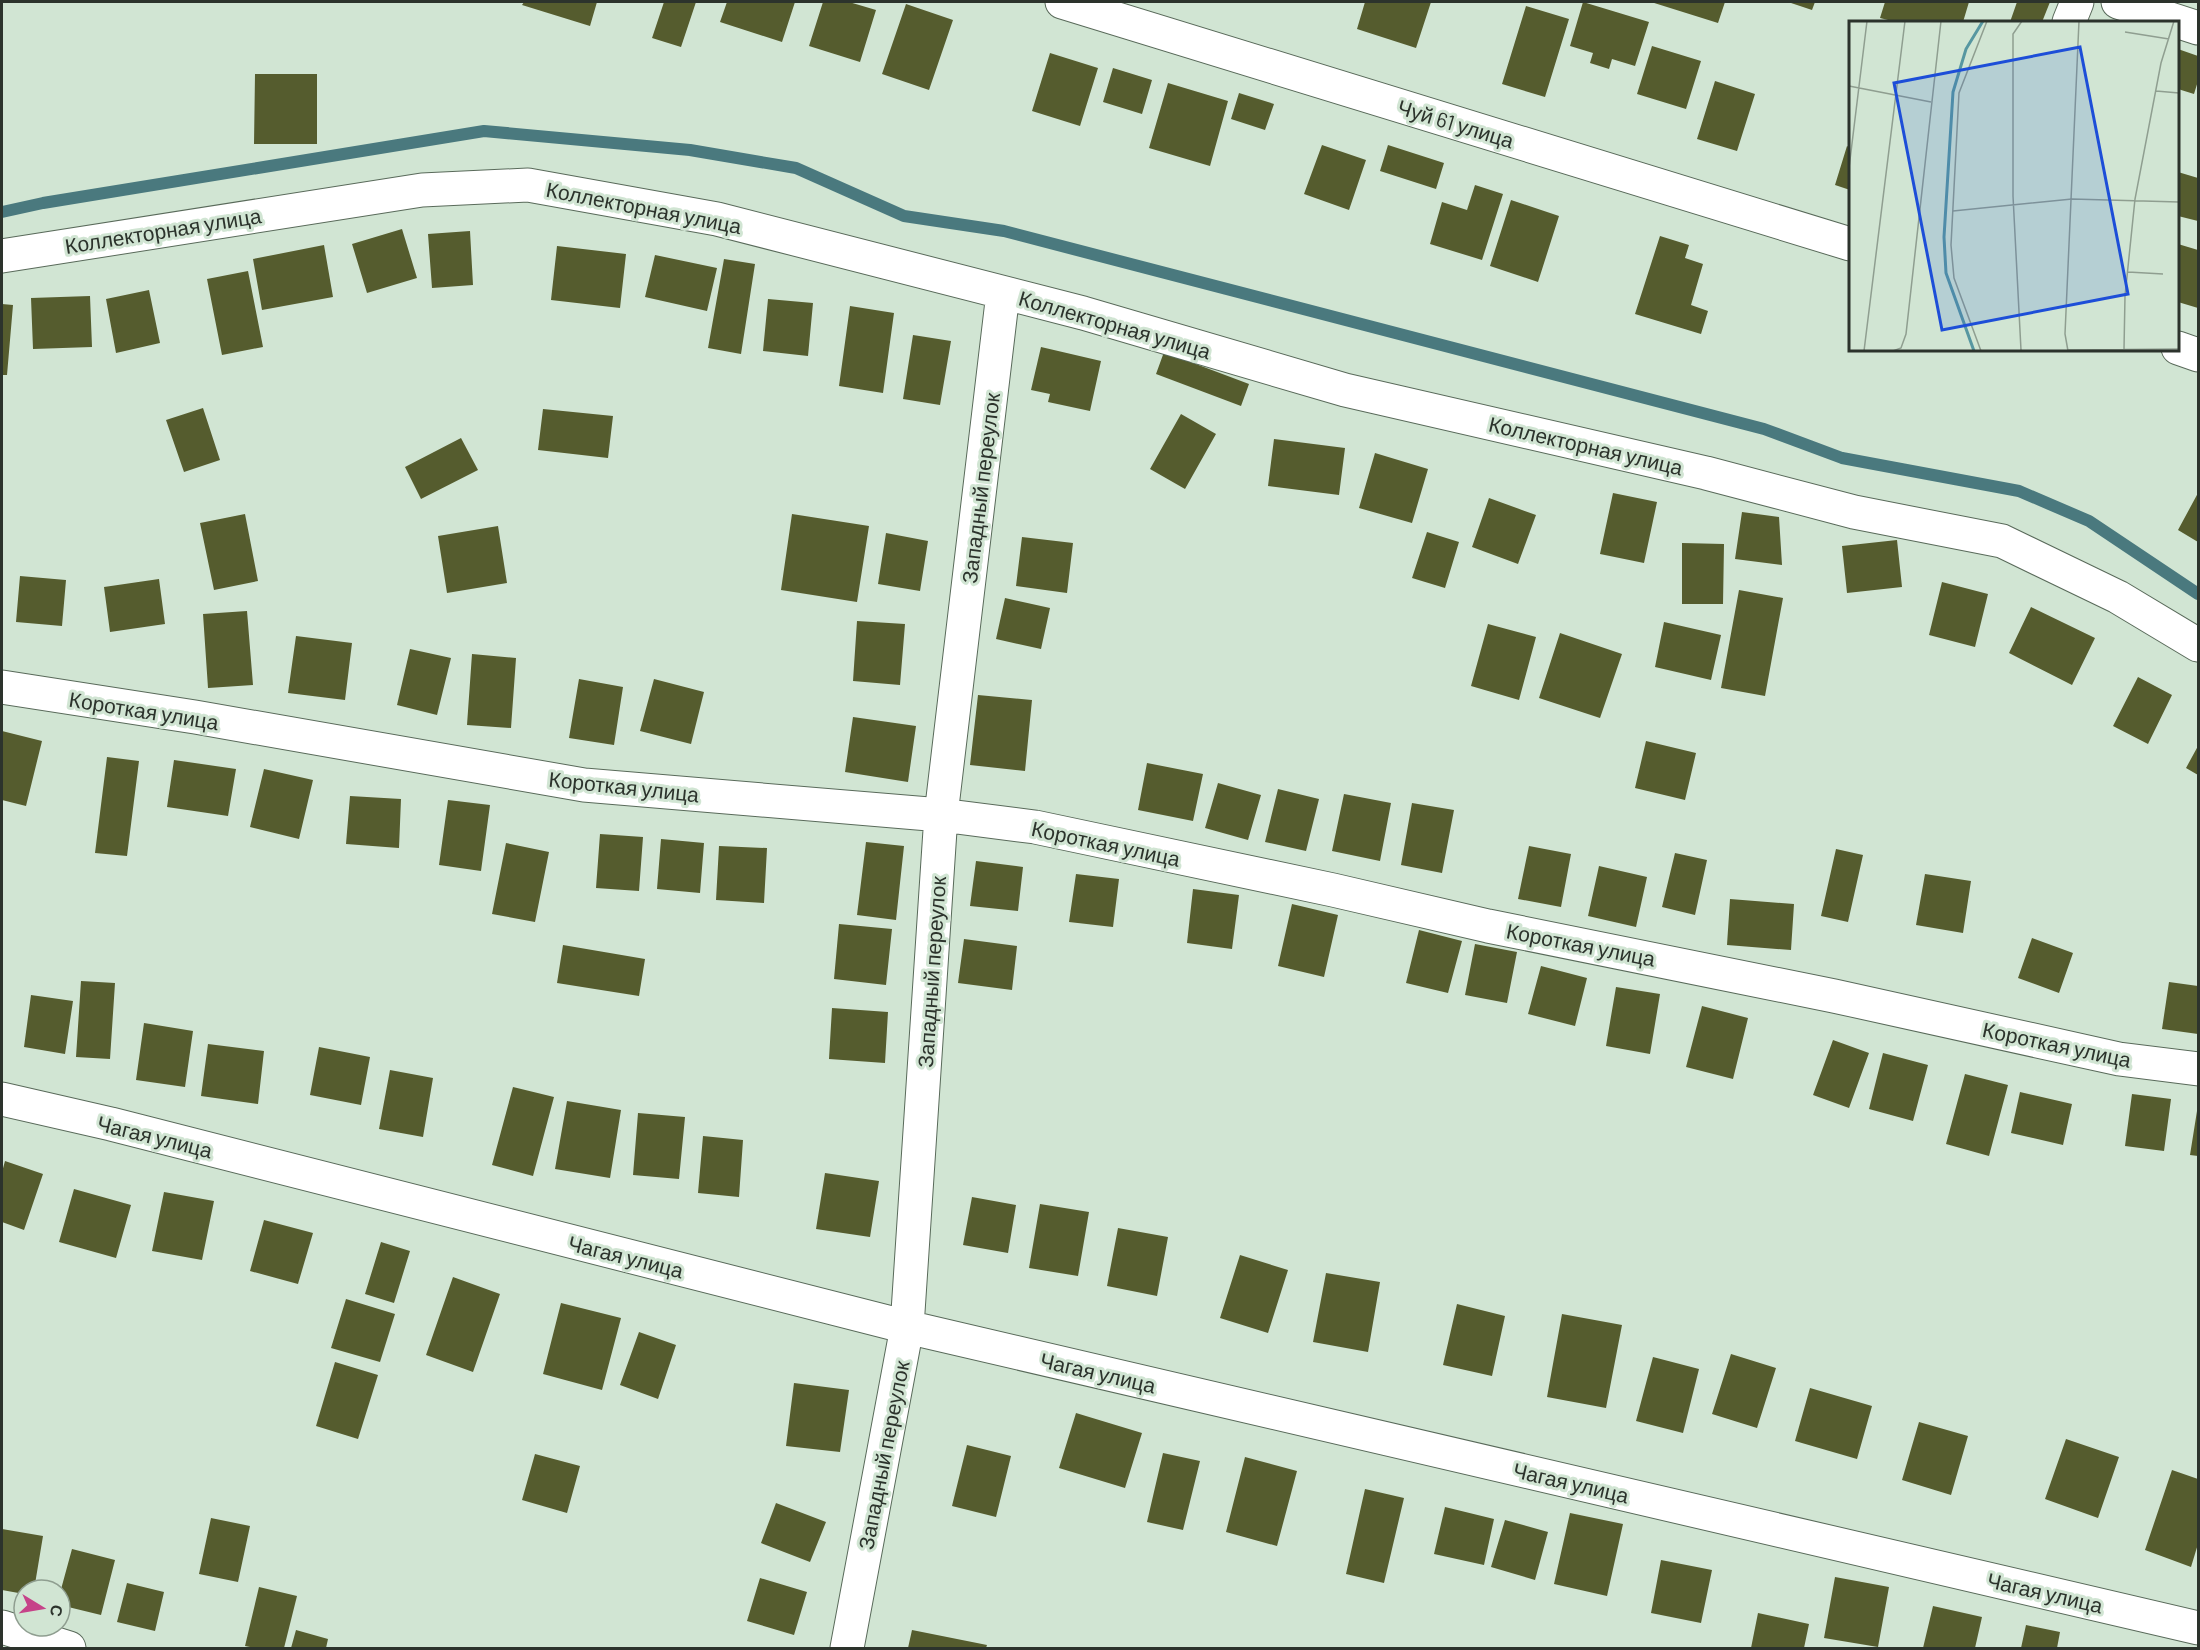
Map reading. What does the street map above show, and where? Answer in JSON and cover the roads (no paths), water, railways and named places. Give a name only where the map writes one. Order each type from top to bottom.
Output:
[{"type":"street","name":"Чуй 61 улица","points":[[1062,2],[1849,243]]},
{"type":"street","points":[[2069,21],[2077,2]]},
{"type":"street","points":[[2118,2],[2177,21]]},
{"type":"street","points":[[2179,22],[2199,28]]},
{"type":"street","name":"Коллекторная улица","points":[[2,256],[422,190],[528,185],[717,219],[1083,314],[1345,390],[1706,473],[1854,512],[2002,541],[2118,597],[2199,645]]},
{"type":"street","name":"Западный переулок","points":[[847,1648],[907,1327],[941,815],[1003,293]]},
{"type":"street","points":[[2179,348],[2199,355]]},
{"type":"street","name":"Короткая улица","points":[[2,687],[195,717],[584,785],[941,815],[1035,827],[1334,890],[1488,926],[1846,998],[2119,1059],[2199,1070]]},
{"type":"street","name":"Чагая улица","points":[[2,1099],[111,1124],[907,1327],[2199,1628]]},
{"type":"street","points":[[2,1627],[69,1648]]},
{"type":"waterway","points":[[2,212],[43,203],[484,131],[690,150],[796,168],[904,216],[1004,231],[1764,429],[1842,458],[2019,491],[2089,521],[2198,594]]}]
